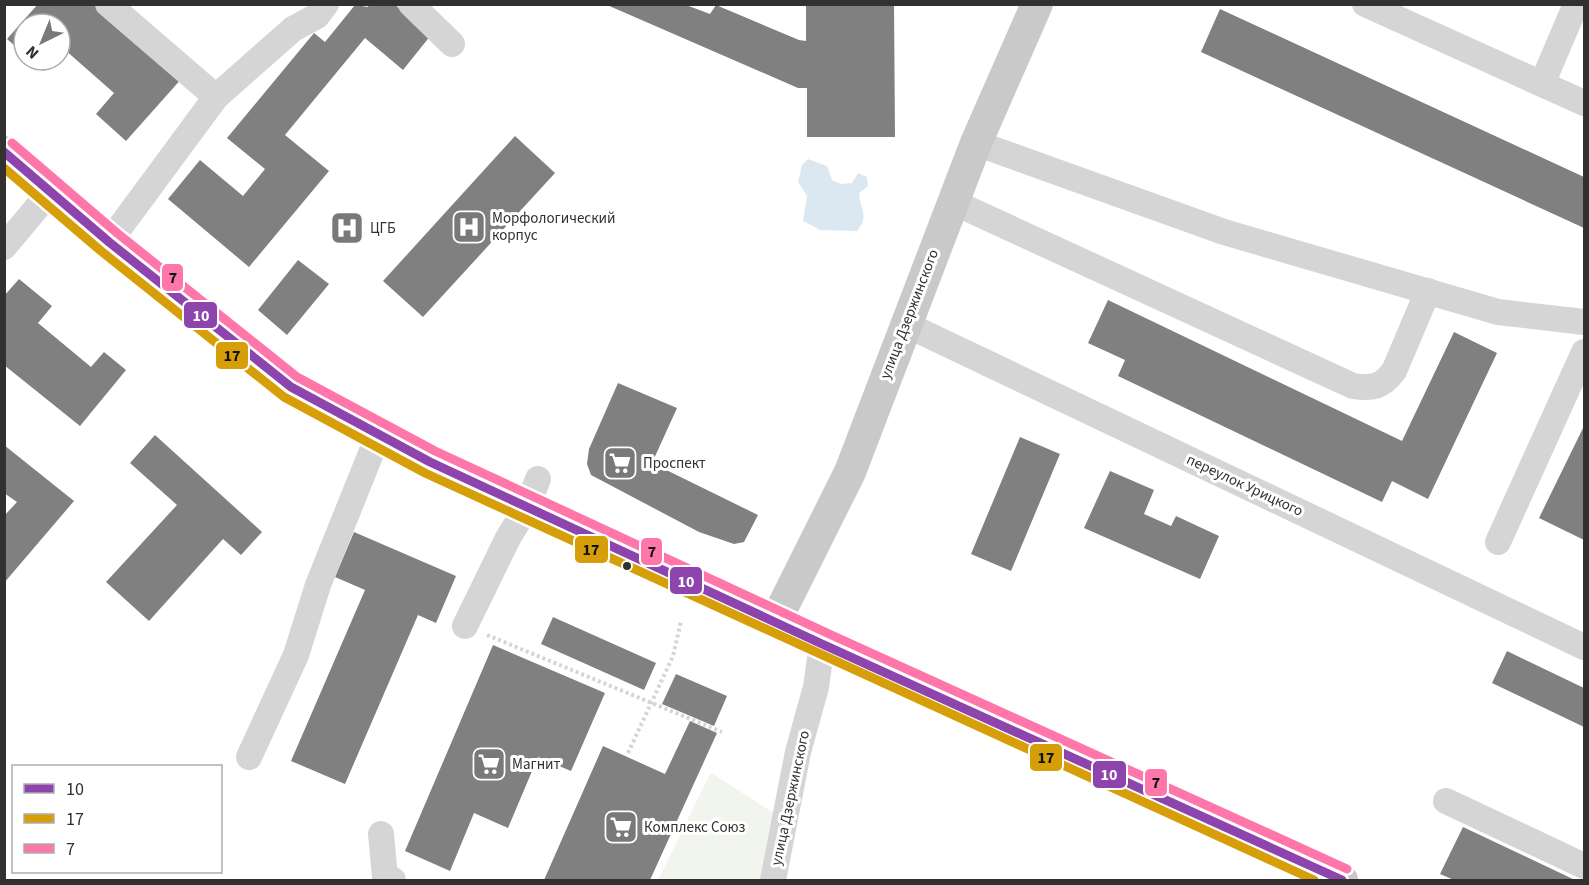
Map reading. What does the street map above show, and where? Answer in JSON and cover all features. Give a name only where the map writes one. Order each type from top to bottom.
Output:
[{"type":"main road","name":"улица Дзержинского","points":[[775,622],[850,472],[904,324],[976,143],[1037,4]]},
{"type":"main road","points":[[4,152],[109,242],[265,368],[291,387],[378,436],[533,493],[822,645],[1342,880]]},
{"type":"street","points":[[108,4],[216,97]]},
{"type":"street","points":[[109,242],[216,97],[293,29],[317,16],[327,4]]},
{"type":"street","points":[[411,4],[453,44]]},
{"type":"street","points":[[1365,4],[1584,104]]},
{"type":"street","points":[[1542,84],[1576,4]]},
{"type":"street","points":[[976,143],[1224,232],[1498,312],[1584,322]]},
{"type":"street","points":[[4,247],[50,192]]},
{"type":"street","points":[[953,202],[1353,386],[1370,389],[1385,383],[1394,371],[1428,291]]},
{"type":"street","name":"переулок Урицкого","points":[[904,324],[1584,647]]},
{"type":"street","points":[[1498,542],[1584,352]]},
{"type":"street","points":[[249,757],[296,655],[318,585],[378,436]]},
{"type":"street","points":[[465,626],[533,493]]},
{"type":"street","name":"улица Дзержинского","points":[[773,880],[798,752],[816,687],[822,645]]},
{"type":"street","points":[[1446,801],[1584,866]]},
{"type":"street","points":[[381,834],[385,877],[393,880]]},
{"type":"path","points":[[628,753],[673,656],[681,621]]},
{"type":"path","points":[[465,626],[722,732]]},
{"type":"shaded area","points":[[808,159],[827,166],[832,180],[841,184],[852,183],[858,173],[867,177],[868,186],[859,193],[864,217],[857,231],[820,230],[803,221],[807,196],[798,182],[802,165]]},
{"type":"shaded area","points":[[712,773],[778,816],[762,880],[658,880],[709,776]]},
{"type":"building","points":[[38,4],[101,4],[183,77],[126,141],[96,114],[114,93],[72,56],[72,12],[31,12]]},
{"type":"building","points":[[369,4],[394,4],[431,35],[403,70],[365,38],[285,135],[329,171],[249,267],[168,199],[200,160],[243,196],[265,169],[227,138],[314,33],[325,42],[355,5],[368,7]]},
{"type":"building","points":[[806,4],[894,4],[895,137],[807,137],[807,88],[798,88],[607,5],[686,5],[710,14],[716,5],[806,41]]},
{"type":"building","points":[[1220,9],[1584,177],[1584,228],[1201,52]]},
{"type":"building","points":[[12,33],[12,43],[7,39]]},
{"type":"building","name":"Морфологический корпус","points":[[515,136],[555,173],[423,317],[383,281]]},
{"type":"building","points":[[298,260],[329,284],[287,335],[258,310]]},
{"type":"building","points":[[19,279],[52,306],[38,323],[91,367],[104,352],[126,370],[80,426],[4,365],[4,296]]},
{"type":"building","points":[[1108,300],[1402,441],[1454,332],[1497,353],[1428,499],[1392,481],[1382,502],[1118,376],[1125,360],[1088,343]]},
{"type":"building","name":"Проспект","points":[[618,383],[677,408],[652,463],[758,515],[744,542],[734,544],[699,532],[591,475],[587,464],[589,449]]},
{"type":"building","points":[[1584,426],[1584,540],[1539,518]]},
{"type":"building","points":[[155,435],[262,532],[241,555],[223,539],[149,621],[106,582],[177,505],[130,463]]},
{"type":"building","points":[[1020,437],[1060,454],[1011,571],[971,554]]},
{"type":"building","points":[[4,445],[74,501],[4,583],[4,516],[17,502],[4,493]]},
{"type":"building","points":[[1110,471],[1154,490],[1144,514],[1171,526],[1176,516],[1219,536],[1200,579],[1084,528]]},
{"type":"building","points":[[354,532],[456,576],[436,623],[418,615],[345,784],[291,761],[365,590],[335,577]]},
{"type":"building","points":[[553,617],[656,663],[644,690],[541,644]]},
{"type":"building","name":"Магнит","points":[[493,645],[605,693],[571,771],[538,757],[508,828],[474,813],[450,871],[405,851]]},
{"type":"building","points":[[1507,651],[1584,688],[1584,727],[1492,683]]},
{"type":"building","points":[[676,674],[727,696],[714,726],[662,704]]},
{"type":"building","name":"Комплекс Союз","points":[[690,721],[717,733],[650,880],[544,880],[603,746],[665,774]]},
{"type":"building","points":[[1463,827],[1575,880],[1454,880],[1440,874]]},
{"type":"transit line","name":"7","points":[[12,143],[117,233],[297,377],[435,451],[827,633],[1347,869]]},
{"type":"transit line","name":"10","points":[[4,152],[109,242],[291,387],[430,462],[822,644],[1342,880]]},
{"type":"transit line","name":"17","points":[[4,168],[101,251],[284,397],[425,473],[1314,880]]},
{"type":"place","name":"Морфологический корпус","points":[[469,227]]},
{"type":"place","name":"ЦГБ","points":[[347,228]]},
{"type":"place","name":"Проспект","points":[[620,463]]},
{"type":"place","name":"Магнит","points":[[489,764]]},
{"type":"place","name":"Комплекс Союз","points":[[621,827]]}]
